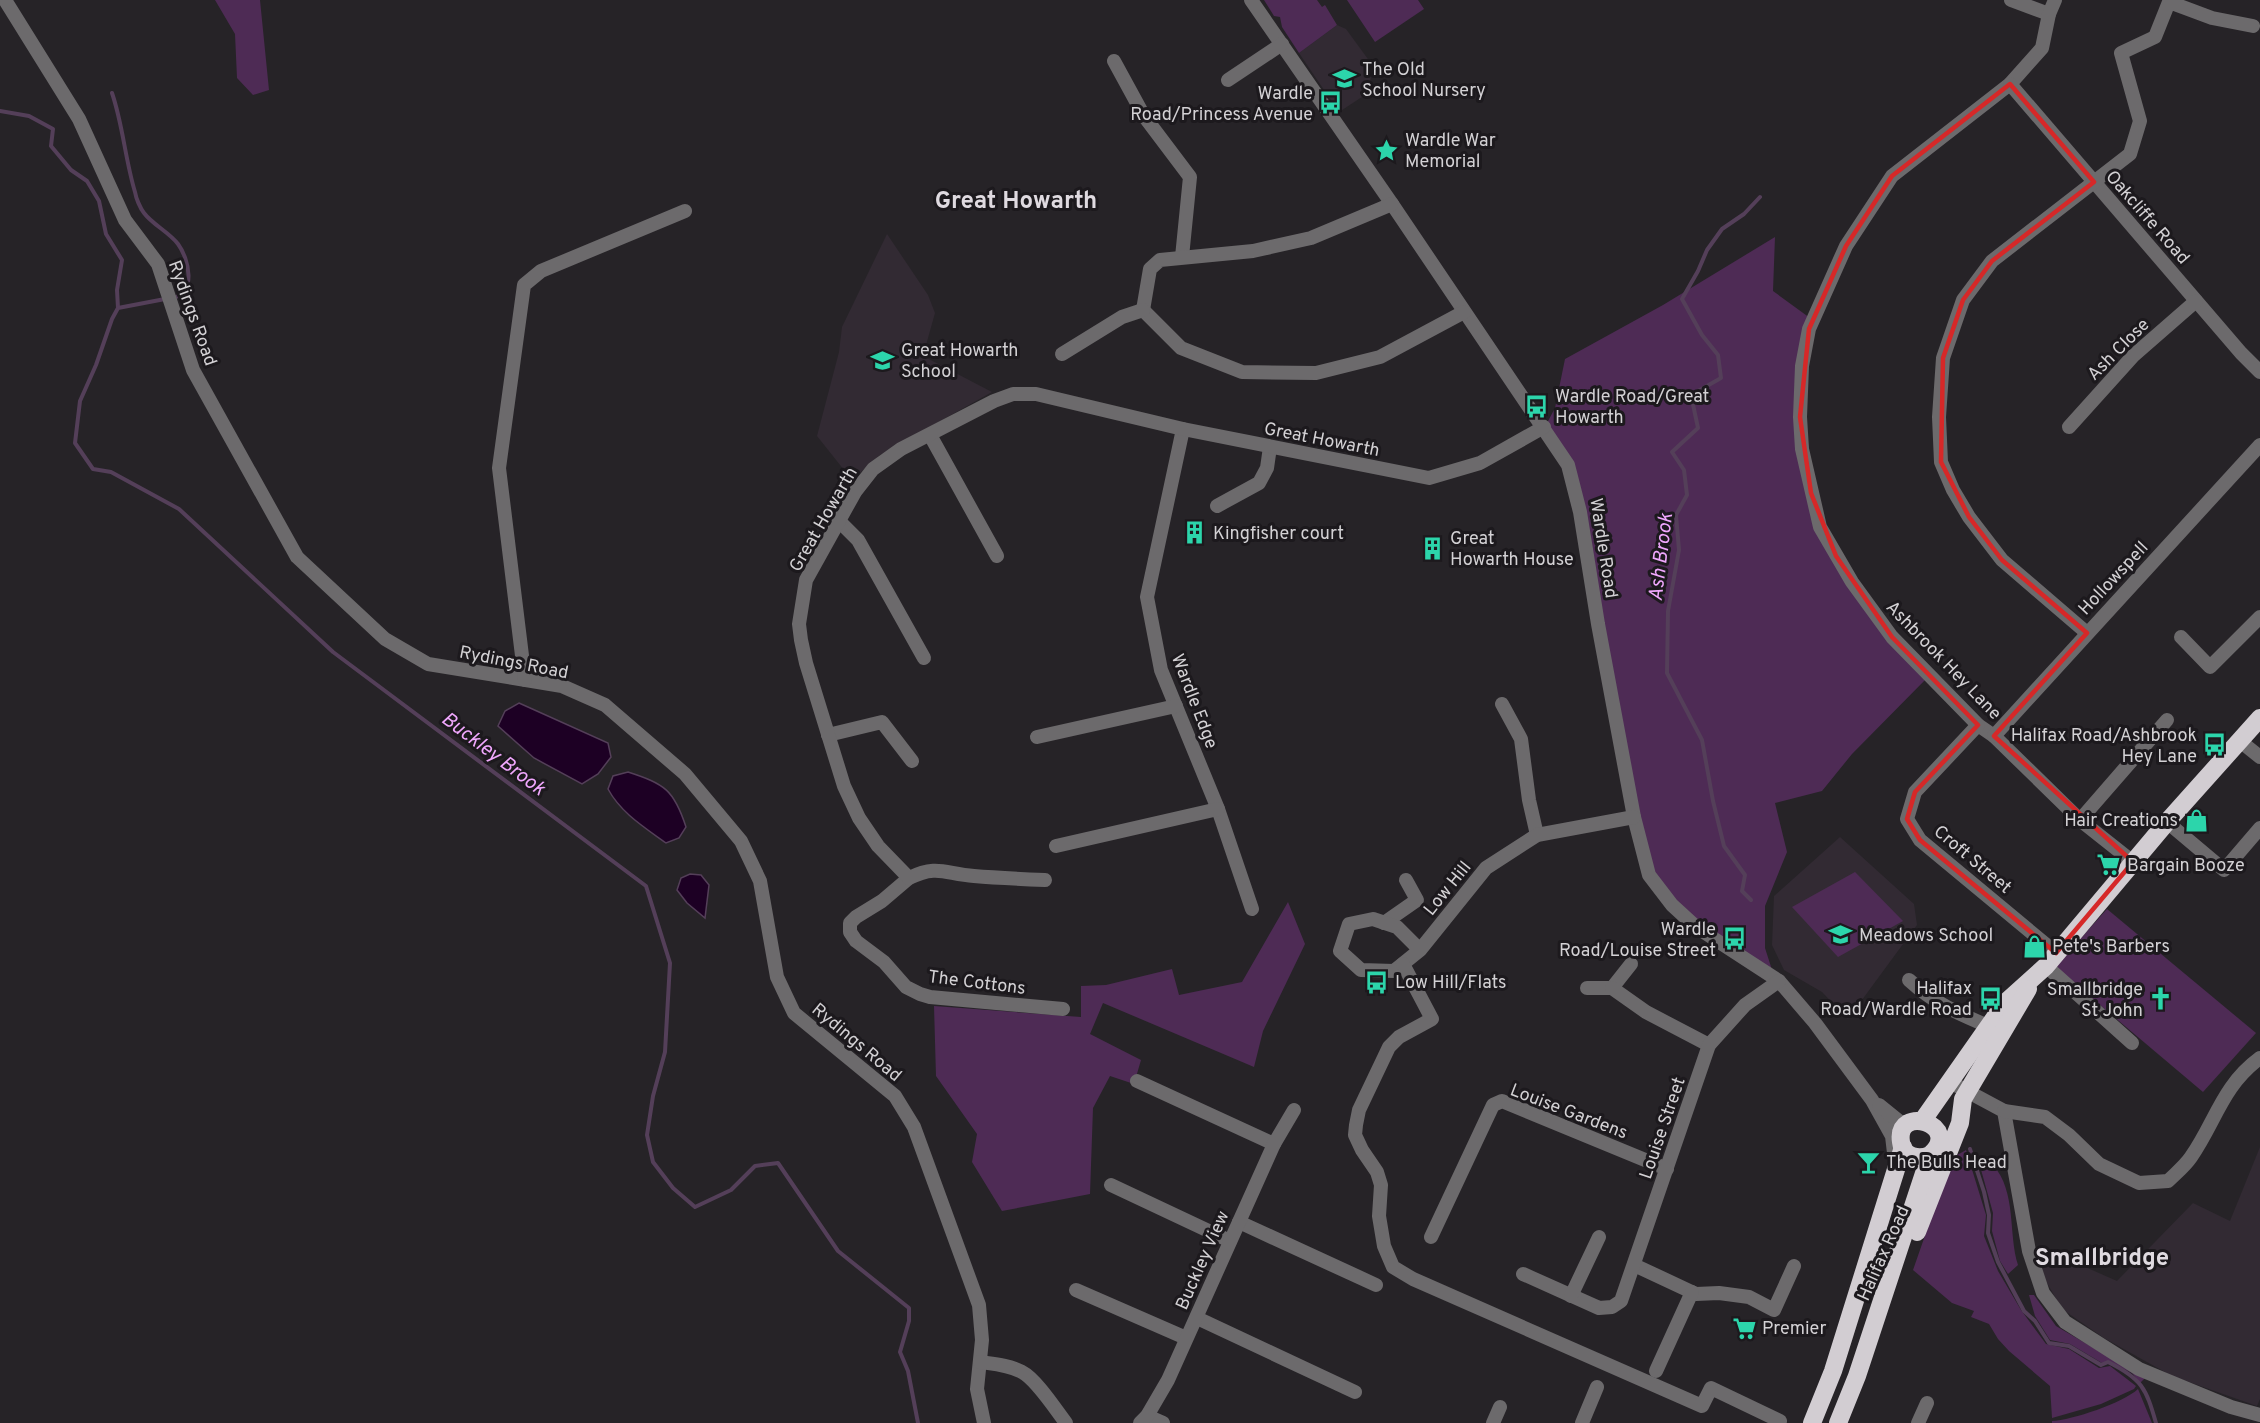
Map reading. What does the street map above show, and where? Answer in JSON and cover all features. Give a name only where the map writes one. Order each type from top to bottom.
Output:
[{"type":"highway","name":"Halifax Road","points":[[1812,1423],[1833,1371],[1888,1193],[1915,1132],[2005,1003],[2046,964],[2167,822],[2260,718]]},
{"type":"highway","name":"Halifax Road","points":[[1838,1423],[1857,1376],[1886,1290],[1899,1275],[1960,1123],[1965,1095],[2046,964]]},
{"type":"highway","name":"Halifax Road","points":[[1915,1132],[1965,1095]]},
{"type":"highway","points":[[1886,1290],[1930,1155],[1938,1144],[1915,1132],[1907,1153],[1918,1158],[1930,1155]]},
{"type":"street","name":"Rydings Road","points":[[5,0],[79,119],[125,220],[158,264],[193,369],[297,557],[385,639],[428,664],[562,686],[605,705],[685,774],[741,841],[760,881],[777,977],[794,1013],[895,1096],[914,1127],[979,1305],[982,1340],[977,1389],[984,1423]]},
{"type":"street","name":"Wardle Road","points":[[1251,0],[1568,465],[1575,489],[1634,817],[1649,875],[1672,905],[1696,927],[1779,981],[1821,1031],[1872,1100],[1887,1125],[1895,1145],[1888,1193]]},
{"type":"street","points":[[2011,0],[2049,14]]},
{"type":"street","name":"Ashbrook Hey Lane","points":[[2055,0],[2049,14],[2043,48],[2010,84],[1892,176],[1846,246],[1809,329],[1802,366],[1800,417],[1802,449],[1820,527],[1852,582],[1892,637],[1978,725],[1994,736],[2080,820],[2133,862]]},
{"type":"street","points":[[2087,633],[2002,560],[1969,517],[1953,490],[1941,462],[1939,417],[1943,358],[1964,300],[1992,261],[2130,154],[2140,120],[2121,53],[2155,37],[2169,2],[2212,18],[2253,26]]},
{"type":"street","points":[[1228,80],[1282,44]]},
{"type":"street","points":[[1114,61],[1144,116],[1190,177],[1182,257]]},
{"type":"street","name":"Oakcliffe Road","points":[[2010,84],[2241,354],[2260,372]]},
{"type":"street","points":[[1143,310],[1150,269],[1160,261],[1253,251],[1311,238],[1392,204]]},
{"type":"street","points":[[525,680],[499,468],[524,285],[541,271],[685,212]]},
{"type":"street","name":"Ash Close","points":[[2069,427],[2133,356],[2196,301]]},
{"type":"street","points":[[1143,310],[1181,348],[1242,372],[1316,373],[1380,357],[1464,312]]},
{"type":"street","points":[[1062,354],[1122,317],[1143,310]]},
{"type":"street","name":"Great Howarth","points":[[909,878],[878,846],[859,818],[844,786],[806,663],[799,624],[806,580],[855,492],[873,469],[901,449],[994,401],[1013,394],[1036,393],[1183,429],[1429,478],[1480,463],[1544,427]]},
{"type":"street","name":"Wardle Edge","points":[[1183,429],[1147,597],[1161,670],[1218,809],[1252,909]]},
{"type":"street","points":[[930,435],[997,556]]},
{"type":"street","name":"Hollowspell","points":[[1994,736],[2260,445]]},
{"type":"street","points":[[1217,506],[1259,483],[1267,468],[1270,447]]},
{"type":"street","points":[[839,521],[858,540],[924,658]]},
{"type":"street","points":[[2181,638],[2210,667],[2260,617]]},
{"type":"street","points":[[1502,704],[1521,739],[1529,800],[1537,835]]},
{"type":"street","points":[[1037,737],[1176,706]]},
{"type":"street","points":[[2080,820],[2167,720]]},
{"type":"street","points":[[828,735],[882,722],[912,761]]},
{"type":"street","name":"Croft Street","points":[[1978,725],[1915,792],[1908,819],[1920,840],[2046,964],[2132,1043]]},
{"type":"street","points":[[2240,741],[2260,757]]},
{"type":"street","points":[[1056,846],[1218,809]]},
{"type":"street","name":"Low Hill","points":[[1384,923],[1373,919],[1349,924],[1340,951],[1361,970],[1394,971],[1420,950],[1486,868],[1537,835],[1634,817]]},
{"type":"street","points":[[2167,822],[2224,870],[2260,828]]},
{"type":"street","points":[[909,878],[921,872],[941,870],[970,876],[1045,880]]},
{"type":"street","name":"The Cottons","points":[[909,878],[882,901],[850,923],[850,932],[856,941],[884,962],[906,987],[930,997],[1063,1010]]},
{"type":"street","points":[[1384,923],[1418,900],[1406,880]]},
{"type":"street","points":[[1384,923],[1397,927],[1420,950]]},
{"type":"street","points":[[1403,964],[1432,1019],[1399,1037],[1389,1047],[1359,1110],[1355,1135],[1377,1172],[1380,1183],[1379,1216],[1384,1246],[1394,1267],[1413,1279],[1702,1406],[1711,1388],[1780,1421]]},
{"type":"street","points":[[1612,988],[1631,964]]},
{"type":"street","points":[[1909,980],[1928,997],[1959,1014],[1988,1026]]},
{"type":"street","name":"Louise Street","points":[[1572,1296],[1599,1308],[1612,1307],[1621,1301],[1709,1045],[1745,1005],[1779,981]]},
{"type":"street","points":[[1587,988],[1612,988],[1646,1012],[1709,1045]]},
{"type":"street","points":[[1950,1082],[1965,1095],[2004,1111],[2045,1117],[2069,1135],[2099,1164],[2139,1183],[2168,1181],[2191,1158],[2225,1094],[2248,1067],[2260,1058]]},
{"type":"street","points":[[1137,1081],[1274,1144]]},
{"type":"street","name":"Wardle Road","points":[[1872,1100],[1915,1132]]},
{"type":"street","name":"Louise Gardens","points":[[1431,1237],[1493,1105],[1502,1101],[1667,1169]]},
{"type":"street","name":"Buckley View","points":[[1144,1419],[1168,1380],[1274,1144],[1293,1110]]},
{"type":"street","points":[[2004,1111],[2029,1251],[2043,1293],[2065,1322],[2139,1369],[2231,1407],[2260,1415]]},
{"type":"street","name":"Wardle Road","points":[[1887,1125],[1915,1132]]},
{"type":"street","points":[[1112,1185],[1230,1241]]},
{"type":"street","points":[[1239,1222],[1376,1285]]},
{"type":"street","points":[[1523,1274],[1572,1296],[1599,1238]]},
{"type":"street","points":[[1634,1265],[1696,1294],[1719,1293],[1749,1297],[1774,1310],[1794,1266]]},
{"type":"street","points":[[1076,1290],[1186,1338]]},
{"type":"street","points":[[1656,1371],[1692,1292]]},
{"type":"street","points":[[1197,1318],[1355,1392]]},
{"type":"street","points":[[980,1362],[1003,1365],[1024,1373],[1049,1399],[1066,1423]]},
{"type":"street","points":[[1582,1423],[1597,1388]]},
{"type":"street","points":[[1918,1423],[1927,1403]]},
{"type":"street","points":[[1494,1423],[1500,1407]]},
{"type":"street","points":[[1144,1419],[1163,1423]]},
{"type":"highlighted area","points":[[2010,84],[2094,182],[1992,261],[1963,300],[1943,358],[1941,462],[1969,517],[2002,560],[2087,633],[1994,736],[2133,862],[2056,953],[1920,840],[1907,819],[1915,792],[1978,725],[1892,637],[1836,556],[1811,493],[1800,417],[1809,329],[1846,246],[1892,176]]},
{"type":"shaded area","points":[[215,0],[260,0],[269,90],[253,95],[237,78],[235,34]]},
{"type":"shaded area","points":[[1264,0],[1317,0],[1322,7],[1325,5],[1337,25],[1299,53],[1282,27],[1280,17],[1274,16]]},
{"type":"shaded area","points":[[1347,0],[1418,0],[1424,9],[1375,42]]},
{"type":"shaded area","name":"The Old School Nursery","points":[[1337,25],[1346,29],[1373,66],[1368,93],[1339,112],[1299,53]]},
{"type":"shaded area","name":"Great Howarth School","points":[[887,234],[928,295],[935,313],[923,356],[992,392],[880,455],[852,480],[817,436],[839,352],[842,327]]},
{"type":"shaded area","points":[[1775,237],[1773,291],[1810,318],[1799,365],[1818,529],[1927,678],[1852,754],[1822,791],[1775,803],[1787,852],[1765,906],[1765,948],[1773,973],[1698,923],[1674,900],[1653,873],[1637,816],[1581,490],[1572,463],[1547,423],[1555,408],[1565,359],[1663,305]]},
{"type":"shaded area","points":[[519,703],[608,743],[611,757],[598,774],[582,784],[534,758],[498,726],[505,711]]},
{"type":"shaded area","points":[[628,772],[651,780],[672,797],[686,827],[679,838],[666,843],[634,819],[613,798],[608,789],[613,776]]},
{"type":"shaded area","name":"Meadows School","points":[[1840,837],[1914,904],[1917,925],[1848,1019],[1822,992],[1784,970],[1772,945],[1774,896]]},
{"type":"shaded area","points":[[1855,872],[1903,921],[1838,957],[1792,907]]},
{"type":"shaded area","points":[[690,874],[701,875],[709,885],[705,918],[687,903],[677,890],[681,878]]},
{"type":"shaded area","points":[[1288,902],[1305,944],[1263,1031],[1254,1067],[1103,1003],[1090,1034],[1141,1060],[1134,1084],[1110,1076],[1093,1108],[1090,1194],[1002,1211],[972,1162],[977,1134],[936,1076],[934,1006],[1081,1017],[1081,986],[1106,985],[1172,969],[1179,995],[1242,982]]},
{"type":"shaded area","points":[[2107,909],[2256,1033],[2203,1092],[2055,967]]},
{"type":"shaded area","points":[[2260,1147],[2260,1399],[2257,1406],[2172,1376],[2104,1338],[2062,1309],[2039,1269],[2074,1262],[2117,1281],[2193,1203],[2230,1221]]},
{"type":"shaded area","points":[[1966,1150],[1986,1215],[1984,1236],[1998,1271],[2021,1310],[2046,1344],[2069,1349],[2099,1368],[2110,1366],[2136,1386],[2134,1389],[2101,1404],[2052,1418],[2050,1386],[2009,1351],[1989,1324],[1971,1317],[1974,1311],[1952,1303],[1913,1270],[1952,1158]]},
{"type":"shaded area","points":[[1977,1155],[1993,1165],[2006,1188],[2018,1265],[2008,1274],[2000,1261],[1992,1231],[1993,1213]]},
{"type":"shaded area","points":[[2029,1295],[2034,1295],[2056,1326],[2145,1378],[2140,1383],[2132,1373],[2108,1361],[2102,1363],[2070,1344],[2050,1340],[2035,1316]]},
{"type":"shaded area","points":[[2138,1389],[2152,1423],[2052,1423],[2052,1421],[2072,1418],[2097,1410],[2121,1400]]},
{"type":"waterway","name":"Buckley Brook","points":[[112,93],[138,203],[148,217],[178,244],[188,267],[188,283],[185,290],[172,298]]},
{"type":"waterway","points":[[0,111],[29,116],[53,129],[51,146],[71,170],[87,181],[99,201],[106,234],[122,260],[117,290],[118,308]]},
{"type":"waterway","name":"Ash Brook","points":[[1751,900],[1742,891],[1745,875],[1724,846],[1702,740],[1667,673],[1668,611],[1679,550],[1676,515],[1687,495],[1684,470],[1672,452],[1698,428],[1691,395],[1721,378],[1718,355],[1702,335],[1682,299],[1707,250],[1722,229],[1744,214],[1760,197]]},
{"type":"waterway","name":"Buckley Brook","points":[[165,299],[118,308],[80,401],[75,443],[93,469],[111,472],[179,509],[333,652],[646,886],[670,963],[665,1052],[653,1096],[647,1135],[653,1162],[673,1188],[695,1207],[731,1190],[755,1166],[778,1163],[838,1251],[909,1308],[909,1321],[900,1352],[908,1371],[918,1423]]},
{"type":"waterway","name":"Ash Brook","points":[[1970,1149],[1989,1215],[1988,1233],[1998,1262],[2024,1311],[2035,1321],[2049,1343],[2069,1346],[2101,1365],[2108,1362],[2128,1374],[2141,1386],[2156,1423]]},
{"type":"place","name":"The Old School Nursery","points":[[1344,79]]},
{"type":"place","name":"Wardle Road/Princess Avenue","points":[[1331,103]]},
{"type":"place","name":"Wardle War Memorial","points":[[1387,150]]},
{"type":"place","name":"Great Howarth School","points":[[883,360]]},
{"type":"place","name":"Wardle Road/Great Howarth","points":[[1537,406]]},
{"type":"place","name":"Kingfisher court","points":[[1195,533]]},
{"type":"place","name":"Great Howarth House","points":[[1432,548]]},
{"type":"place","name":"Halifax Road/Ashbrook Hey Lane","points":[[2215,745]]},
{"type":"place","name":"Hair Creations","points":[[2196,820]]},
{"type":"place","name":"Bargain Booze","points":[[2109,865]]},
{"type":"place","name":"Meadows School","points":[[1841,935]]},
{"type":"place","name":"Wardle Road/Louise Street","points":[[1734,939]]},
{"type":"place","name":"Pete's Barbers","points":[[2034,946]]},
{"type":"place","name":"Low Hill/Flats","points":[[1377,982]]},
{"type":"place","name":"Halifax Road/Wardle Road","points":[[1990,998]]},
{"type":"place","name":"Smallbridge St John","points":[[2161,999]]},
{"type":"place","name":"The Bulls Head","points":[[1868,1162]]},
{"type":"place","name":"Premier","points":[[1744,1328]]},
{"type":"district","name":"Great Howarth","points":[[1016,200]]},
{"type":"district","name":"Smallbridge","points":[[2102,1257]]}]
